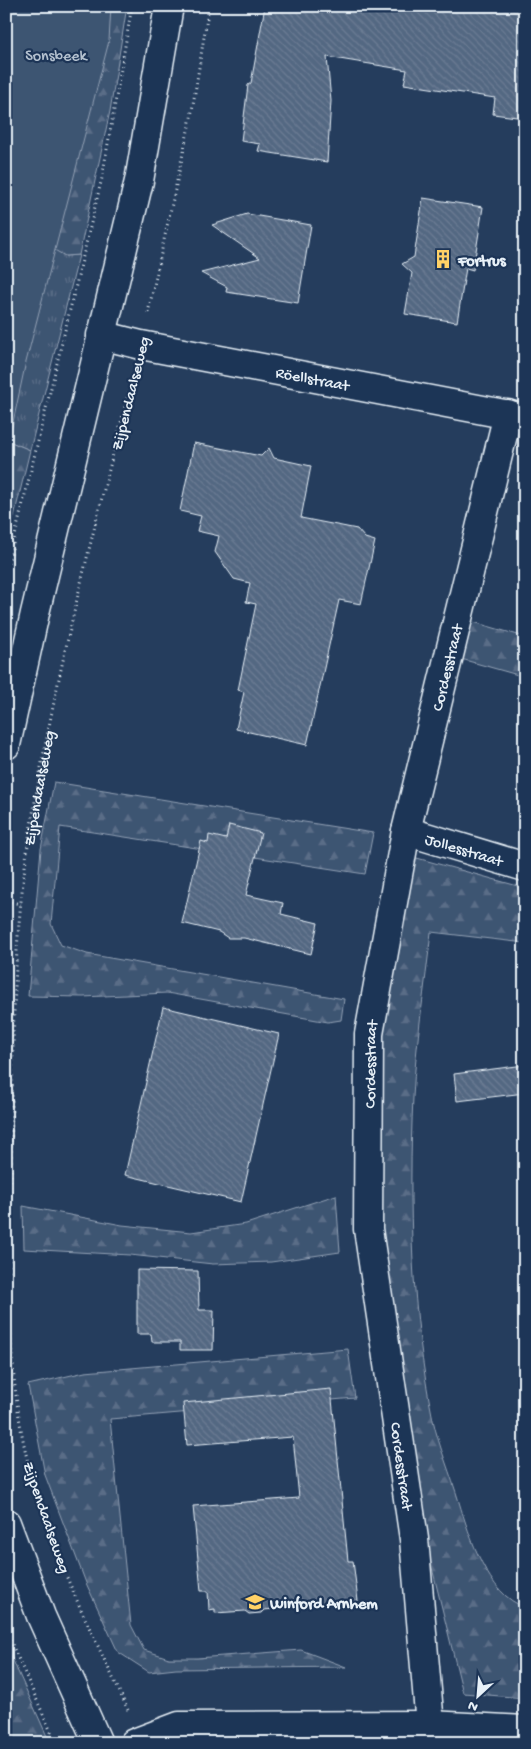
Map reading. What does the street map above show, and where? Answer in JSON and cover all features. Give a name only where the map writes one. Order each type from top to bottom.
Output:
[{"type":"street","points":[[6,745],[35,614],[139,181],[169,6]]},
{"type":"street","name":"Röellstraat","points":[[101,335],[141,345],[516,416]]},
{"type":"street","name":"Cordesstraat","points":[[430,1725],[414,1539],[368,1229],[369,1034],[406,831],[516,416]]},
{"type":"street","name":"Jollesstraat","points":[[406,831],[525,867]]},
{"type":"street","points":[[6,1524],[41,1616],[98,1743]]},
{"type":"street","points":[[137,1741],[179,1726],[430,1725],[525,1730]]},
{"type":"path","points":[[6,574],[102,178],[132,6]]},
{"type":"path","name":"Zijpendaalseweg","points":[[137,1741],[74,1591],[31,1477],[13,1376],[10,1301],[10,1197],[14,1002],[21,904],[36,798],[60,677],[158,274],[191,117],[209,6]]},
{"type":"path","points":[[6,901],[21,904]]},
{"type":"path","points":[[6,1631],[56,1743]]},
{"type":"green space","name":"Sonsbeek","points":[[6,6],[111,6],[109,41],[25,366],[6,455]]},
{"type":"green space","points":[[19,6],[127,6],[110,111],[79,255],[65,256],[51,248]]},
{"type":"green space","points":[[6,169],[65,256],[79,255],[30,450],[6,440]]},
{"type":"green space","points":[[6,440],[30,450],[6,550]]},
{"type":"green space","points":[[463,619],[525,637],[525,677],[454,657]]},
{"type":"green space","points":[[54,782],[373,833],[365,874],[60,827],[51,924],[61,945],[87,954],[344,999],[341,1020],[328,1022],[167,993],[83,997],[28,996],[41,849]]},
{"type":"green space","points":[[406,855],[525,888],[525,943],[431,932],[414,1076],[411,1218],[420,1340],[433,1420],[468,1531],[482,1563],[500,1591],[512,1601],[525,1607],[525,1698],[463,1693],[417,1507],[367,1144]]},
{"type":"green space","points":[[336,1195],[340,1252],[271,1262],[213,1264],[130,1255],[24,1249],[23,1206],[122,1225],[191,1232],[246,1224]]},
{"type":"green space","points":[[348,1349],[355,1398],[110,1419],[131,1625],[144,1650],[169,1658],[197,1658],[301,1650],[346,1667],[176,1669],[149,1672],[118,1652],[86,1583],[45,1475],[28,1385],[85,1372]]},
{"type":"green space","points":[[6,1645],[50,1743],[6,1743]]},
{"type":"building","points":[[265,6],[525,6],[525,118],[493,114],[495,98],[404,84],[407,70],[327,57],[331,101],[327,162],[258,151],[260,144],[241,141],[248,85],[251,83]]},
{"type":"building","name":"Fortrus","points":[[423,198],[483,207],[473,270],[466,268],[457,322],[405,314],[412,273],[402,264],[414,257]]},
{"type":"building","points":[[247,214],[311,225],[298,303],[226,292],[227,287],[201,273],[260,258],[212,225]]},
{"type":"building","points":[[194,443],[261,456],[269,448],[274,458],[311,466],[301,518],[357,529],[365,538],[375,541],[361,604],[339,600],[307,745],[236,729],[244,692],[238,690],[256,604],[246,602],[250,583],[234,579],[215,552],[219,536],[197,531],[201,516],[180,511]]},
{"type":"building","points":[[229,825],[261,833],[246,895],[283,903],[281,914],[318,923],[311,954],[244,938],[228,938],[219,932],[182,923],[201,841],[208,843],[209,835],[226,839]]},
{"type":"building","points":[[163,1007],[279,1034],[241,1202],[125,1175]]},
{"type":"building","points":[[525,1065],[525,1093],[457,1101],[454,1074]]},
{"type":"building","points":[[137,1270],[198,1271],[199,1310],[214,1310],[213,1350],[180,1350],[180,1342],[152,1342],[151,1334],[137,1334]]},
{"type":"building","points":[[331,1389],[348,1561],[353,1561],[358,1601],[264,1610],[261,1613],[249,1614],[245,1611],[215,1613],[215,1609],[209,1610],[208,1591],[201,1591],[193,1506],[299,1498],[293,1437],[187,1445],[183,1403]]},
{"type":"place","name":"Fortrus","points":[[443,259]]},
{"type":"place","name":"Winford Arnhem","points":[[255,1602]]}]
